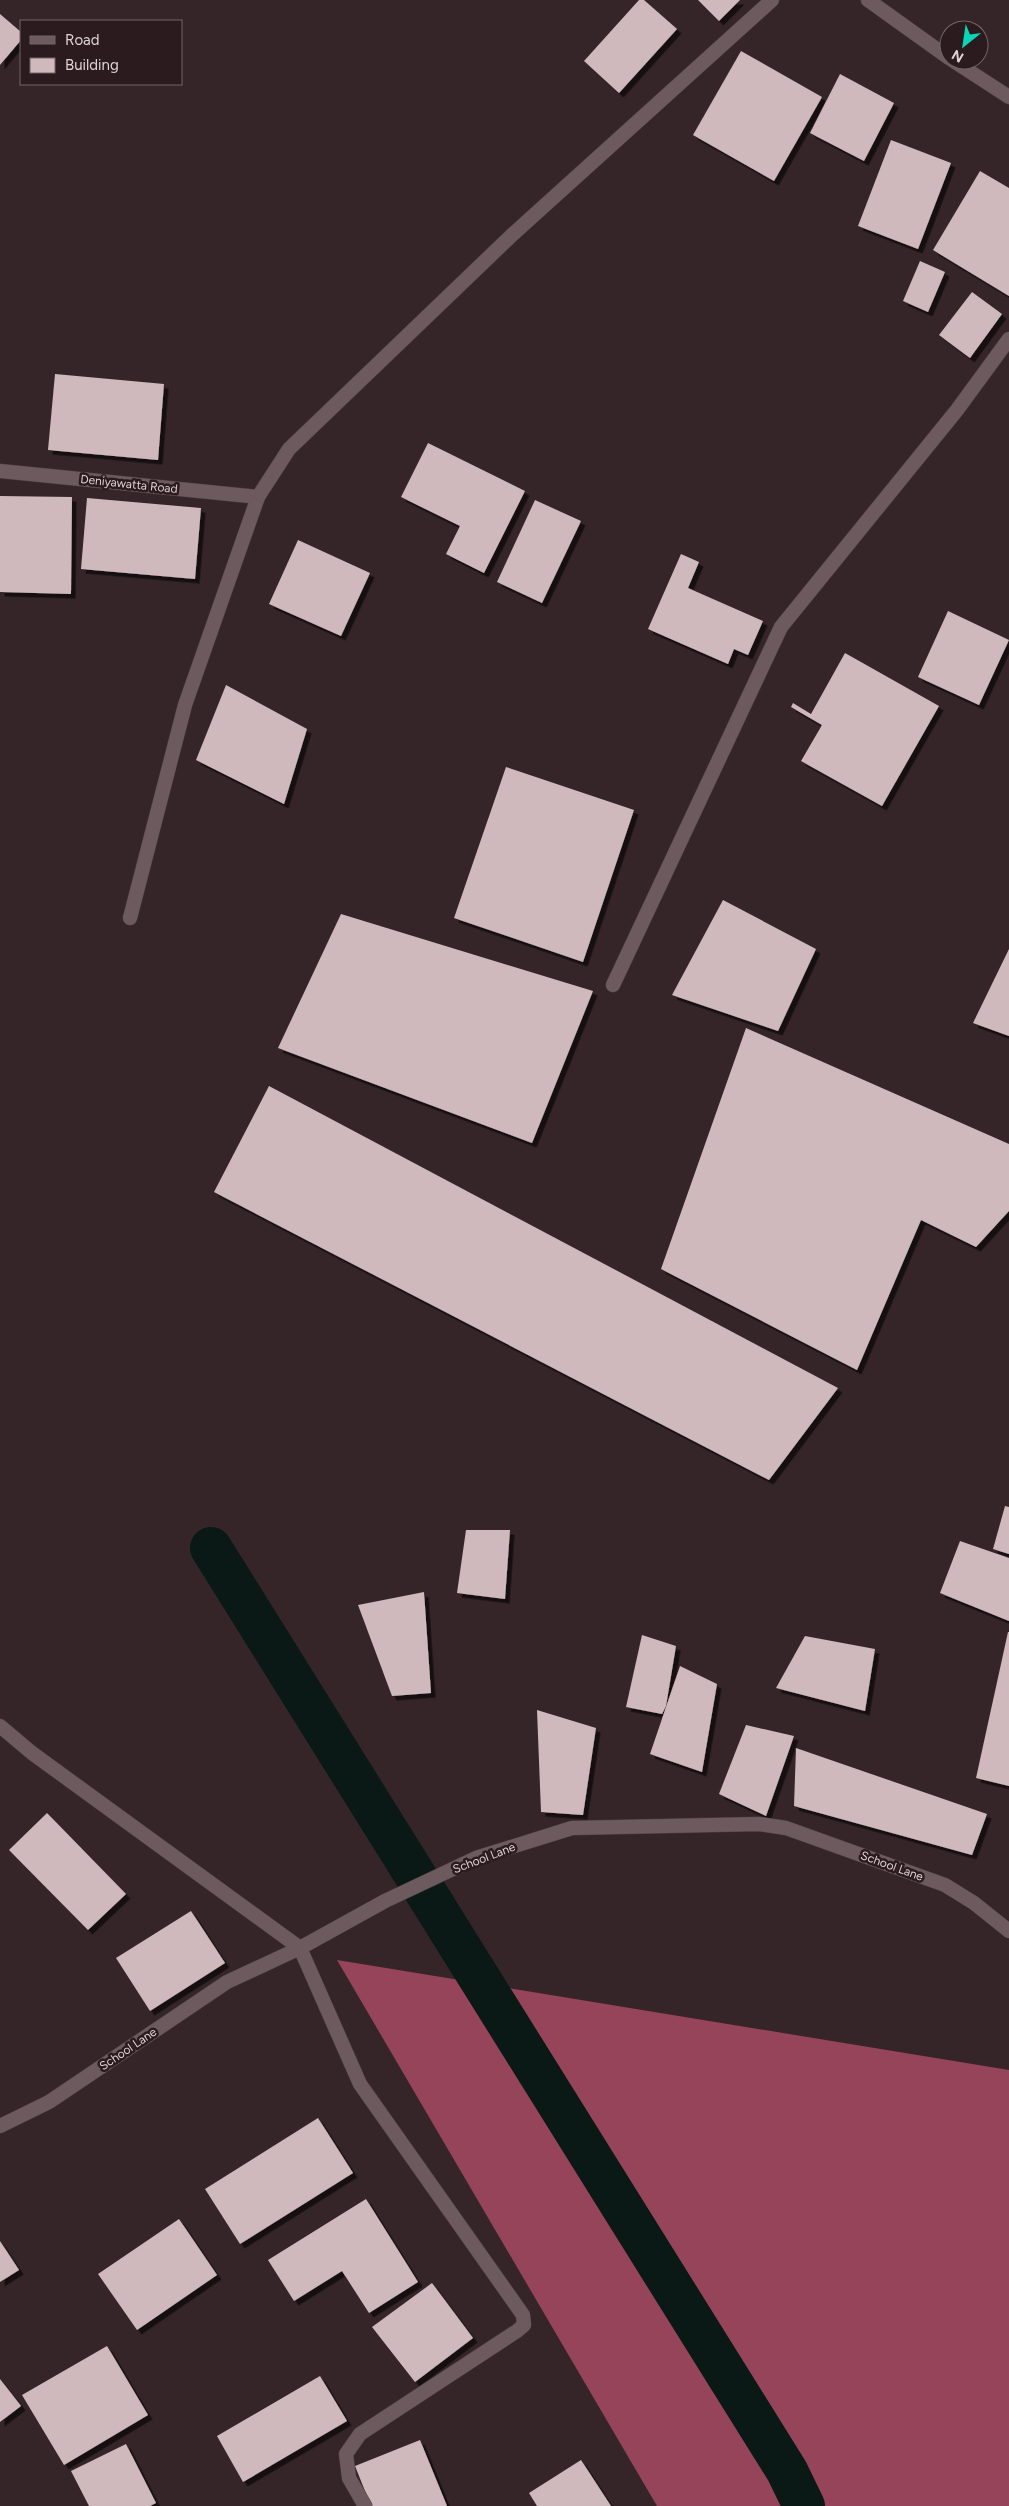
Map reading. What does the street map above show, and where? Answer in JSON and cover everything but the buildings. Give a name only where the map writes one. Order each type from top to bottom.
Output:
[{"type":"street","points":[[130,918],[185,705],[258,497],[289,449],[512,235],[772,0]]},
{"type":"street","points":[[868,0],[939,51]]},
{"type":"street","points":[[967,70],[1009,97]]},
{"type":"street","points":[[613,985],[781,627],[957,410],[1009,339]]},
{"type":"street","name":"Deniyawatta Road","points":[[0,471],[258,497]]},
{"type":"street","points":[[0,1726],[32,1753],[300,1948],[360,2084],[523,2315],[524,2325],[517,2331],[360,2434],[346,2454],[349,2478],[365,2506]]},
{"type":"street","name":"School Lane","points":[[0,2126],[49,2102],[227,1982],[300,1948],[385,1901],[476,1858],[572,1828],[759,1824],[786,1828],[945,1885],[974,1903],[1009,1931]]},
{"type":"shaded area","points":[[337,1960],[1009,2070],[1009,2506],[657,2506]]},
{"type":"waterway","points":[[211,1548],[787,2471],[804,2506]]}]
